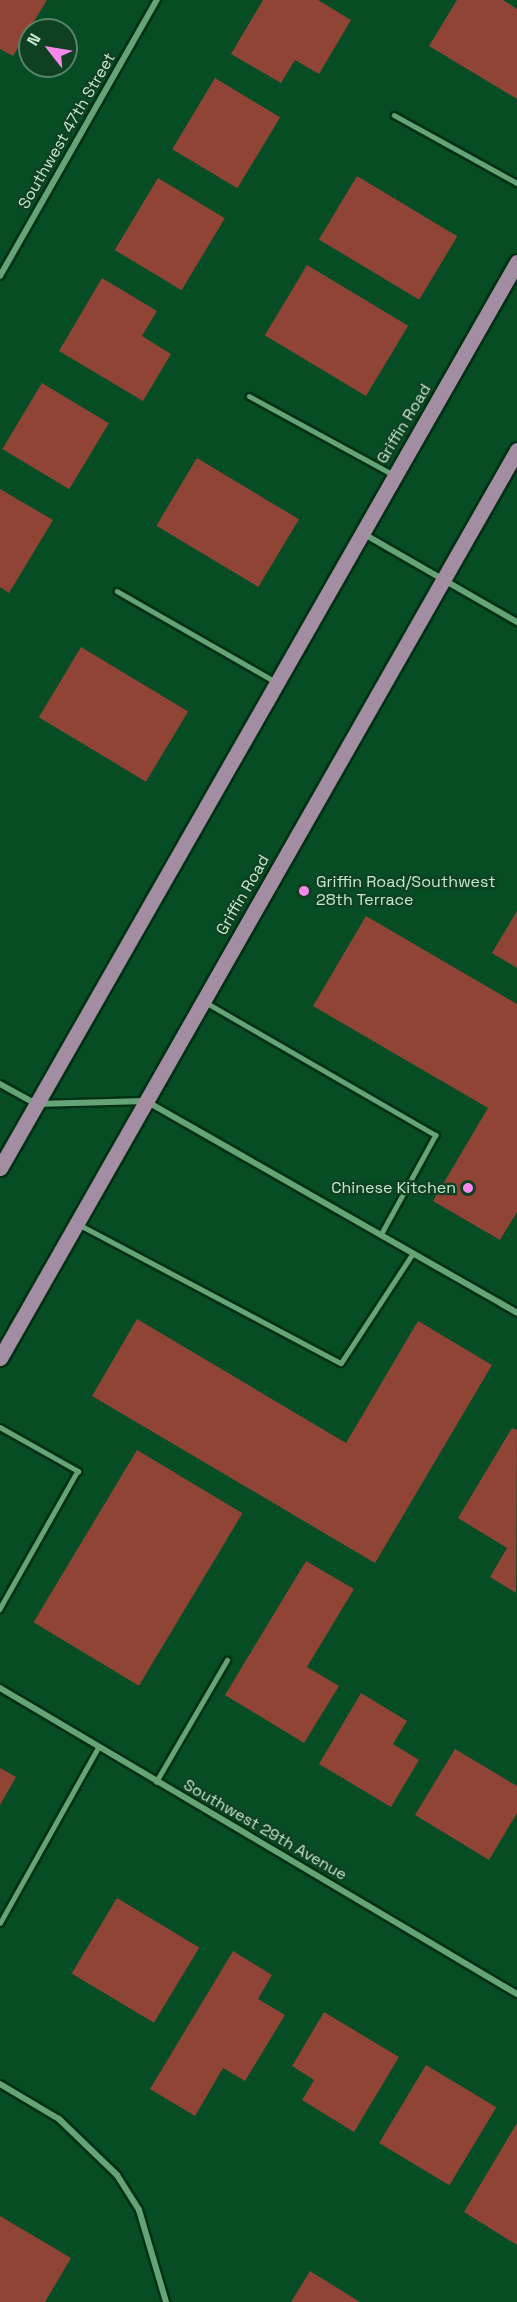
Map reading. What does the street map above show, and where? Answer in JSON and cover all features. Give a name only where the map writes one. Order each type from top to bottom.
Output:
[{"type":"main road","name":"Griffin Road","points":[[0,1168],[517,262]]},
{"type":"main road","name":"Griffin Road","points":[[0,1358],[517,450]]},
{"type":"street","name":"Southwest 47th Street","points":[[0,276],[157,0]]},
{"type":"street","points":[[362,533],[517,622]]},
{"type":"street","points":[[0,1084],[36,1104],[146,1101],[517,1313]]},
{"type":"street","name":"Southwest 29th Avenue","points":[[0,1688],[517,1994]]},
{"type":"street","points":[[0,2084],[59,2119],[117,2175],[139,2210],[166,2302]]},
{"type":"lane","points":[[394,115],[517,183]]},
{"type":"lane","points":[[249,396],[394,476]]},
{"type":"lane","points":[[117,591],[277,682]]},
{"type":"lane","points":[[203,1000],[436,1135],[381,1235]]},
{"type":"lane","points":[[76,1223],[341,1363],[413,1253]]},
{"type":"lane","points":[[0,1427],[78,1471],[0,1609]]},
{"type":"lane","points":[[156,1782],[227,1660]]},
{"type":"lane","points":[[0,1923],[98,1748]]},
{"type":"building","points":[[0,0],[47,0],[36,18],[18,18],[18,48],[13,56],[0,49]]},
{"type":"building","points":[[263,0],[318,0],[351,20],[319,74],[295,60],[281,83],[231,54]]},
{"type":"building","points":[[457,0],[503,0],[517,9],[517,99],[429,46]]},
{"type":"building","points":[[215,78],[280,117],[237,188],[172,149]]},
{"type":"building","points":[[357,176],[457,236],[419,300],[319,239]]},
{"type":"building","points":[[158,178],[225,218],[182,290],[115,250]]},
{"type":"building","points":[[307,265],[408,326],[366,396],[265,335]]},
{"type":"building","points":[[102,278],[157,311],[142,336],[171,354],[143,401],[59,351]]},
{"type":"building","points":[[42,383],[109,423],[69,489],[2,449]]},
{"type":"building","points":[[197,458],[299,519],[258,587],[156,526]]},
{"type":"building","points":[[0,489],[53,520],[9,593],[0,587]]},
{"type":"building","points":[[81,647],[188,711],[146,782],[39,717]]},
{"type":"building","points":[[517,911],[517,968],[492,953]]},
{"type":"building","points":[[366,916],[517,1004],[517,1212],[500,1240],[433,1201],[488,1108],[313,1006]]},
{"type":"building","points":[[137,1319],[346,1443],[418,1321],[492,1365],[375,1563],[92,1396]]},
{"type":"building","points":[[512,1428],[517,1430],[516,1593],[490,1577],[507,1548],[458,1518]]},
{"type":"building","points":[[137,1450],[242,1513],[139,1686],[33,1622]]},
{"type":"building","points":[[306,1561],[354,1589],[307,1667],[339,1686],[304,1743],[225,1695]]},
{"type":"building","points":[[361,1693],[407,1721],[393,1744],[419,1760],[391,1807],[319,1764]]},
{"type":"building","points":[[455,1749],[517,1786],[517,1813],[489,1860],[415,1815]]},
{"type":"building","points":[[0,1768],[16,1777],[0,1805]]},
{"type":"building","points":[[117,1898],[199,1947],[154,2023],[72,1973]]},
{"type":"building","points":[[233,1951],[272,1975],[258,1999],[285,2015],[245,2081],[223,2068],[195,2116],[150,2089]]},
{"type":"building","points":[[324,2012],[399,2057],[354,2132],[302,2100],[314,2080],[292,2066]]},
{"type":"building","points":[[426,2065],[496,2107],[449,2185],[379,2143]]},
{"type":"building","points":[[517,2123],[517,2245],[464,2212]]},
{"type":"building","points":[[0,2216],[71,2258],[45,2302],[0,2302]]},
{"type":"building","points":[[310,2271],[360,2302],[291,2302]]},
{"type":"place","name":"Griffin Road/Southwest 28th Terrace","points":[[304,891]]},
{"type":"place","name":"Chinese Kitchen","points":[[468,1188]]}]
